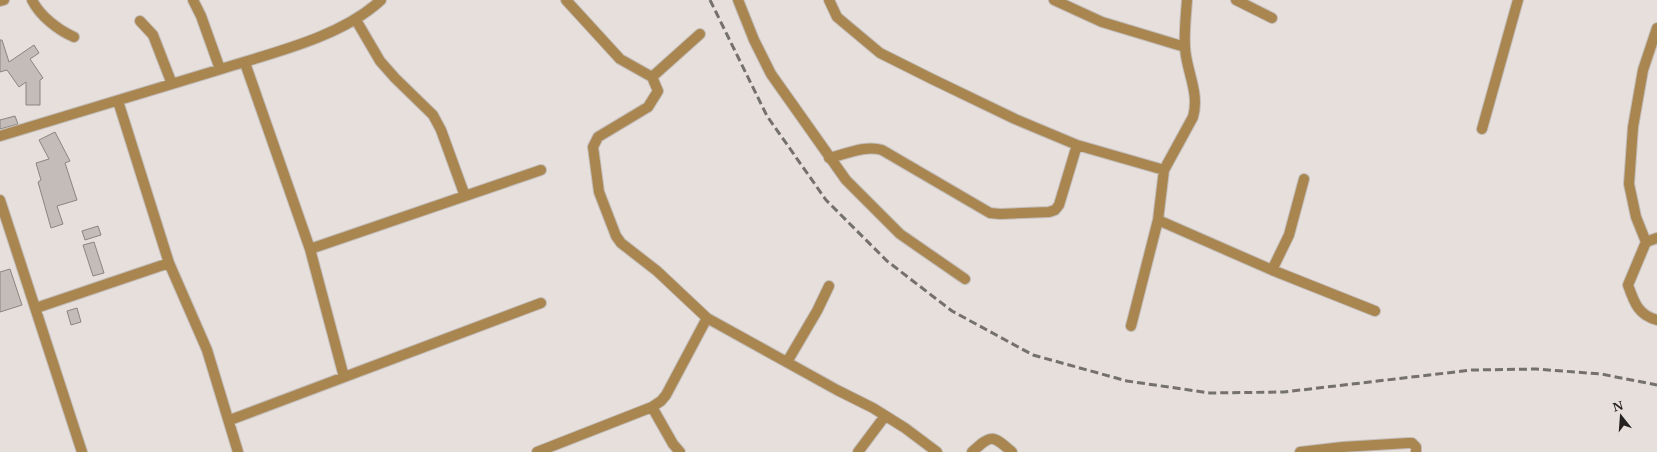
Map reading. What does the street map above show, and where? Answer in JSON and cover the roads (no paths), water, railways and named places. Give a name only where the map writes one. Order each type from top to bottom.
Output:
[{"type":"street","points":[[0,1],[4,0]]},
{"type":"street","points":[[32,0],[36,7],[62,31],[74,37]]},
{"type":"street","points":[[193,0],[201,16],[220,69]]},
{"type":"street","points":[[0,136],[220,69],[245,63],[333,32],[356,20],[381,0]]},
{"type":"street","points":[[566,0],[620,59],[652,77],[658,91],[648,107],[598,137],[593,147],[599,192],[616,236],[621,243],[657,271],[707,318],[885,416],[937,452]]},
{"type":"street","points":[[738,0],[762,59],[829,158],[846,180],[900,234],[966,279]]},
{"type":"street","points":[[829,0],[836,17],[880,53],[1015,119],[1077,145],[1164,170]]},
{"type":"street","points":[[1054,0],[1102,22],[1185,47]]},
{"type":"street","points":[[1131,326],[1158,220],[1164,170],[1193,117],[1196,108],[1196,97],[1185,47],[1187,0]]},
{"type":"street","points":[[1236,0],[1272,18]]},
{"type":"street","points":[[1482,129],[1518,0]]},
{"type":"street","points":[[356,20],[380,61],[432,116],[441,130],[465,196]]},
{"type":"street","points":[[140,21],[153,35],[172,84]]},
{"type":"street","points":[[1657,28],[1643,70],[1633,127],[1628,184],[1636,218],[1646,242],[1628,285],[1634,303],[1647,318],[1657,320]]},
{"type":"street","points":[[652,77],[700,34]]},
{"type":"street","points":[[245,63],[310,250],[344,377]]},
{"type":"street","points":[[118,101],[169,263],[207,350],[230,420],[238,452]]},
{"type":"street","points":[[829,158],[867,148],[875,148],[882,150],[990,213],[1048,212],[1055,210],[1060,206],[1077,145]]},
{"type":"street","points":[[310,250],[541,170]]},
{"type":"street","points":[[1272,270],[1289,235],[1304,179]]},
{"type":"street","points":[[0,200],[82,452]]},
{"type":"street","points":[[1158,220],[1272,270],[1375,311]]},
{"type":"street","points":[[1646,242],[1657,238]]},
{"type":"street","points":[[36,308],[169,263]]},
{"type":"street","points":[[787,362],[817,311],[829,286]]},
{"type":"street","points":[[230,420],[541,303]]},
{"type":"street","points":[[538,452],[652,407],[661,402],[707,318]]},
{"type":"street","points":[[652,407],[673,444],[680,452]]},
{"type":"street","points":[[858,452],[885,416]]},
{"type":"street","points":[[972,452],[984,441],[990,438],[997,440],[1012,452]]},
{"type":"street","points":[[1300,452],[1343,447],[1408,443],[1416,447],[1416,452]]},
{"type":"railway","points":[[710,0],[767,116],[826,200],[887,261],[952,311],[1033,355],[1127,381],[1210,393],[1284,392],[1472,370],[1536,369],[1601,374],[1657,385]]}]
